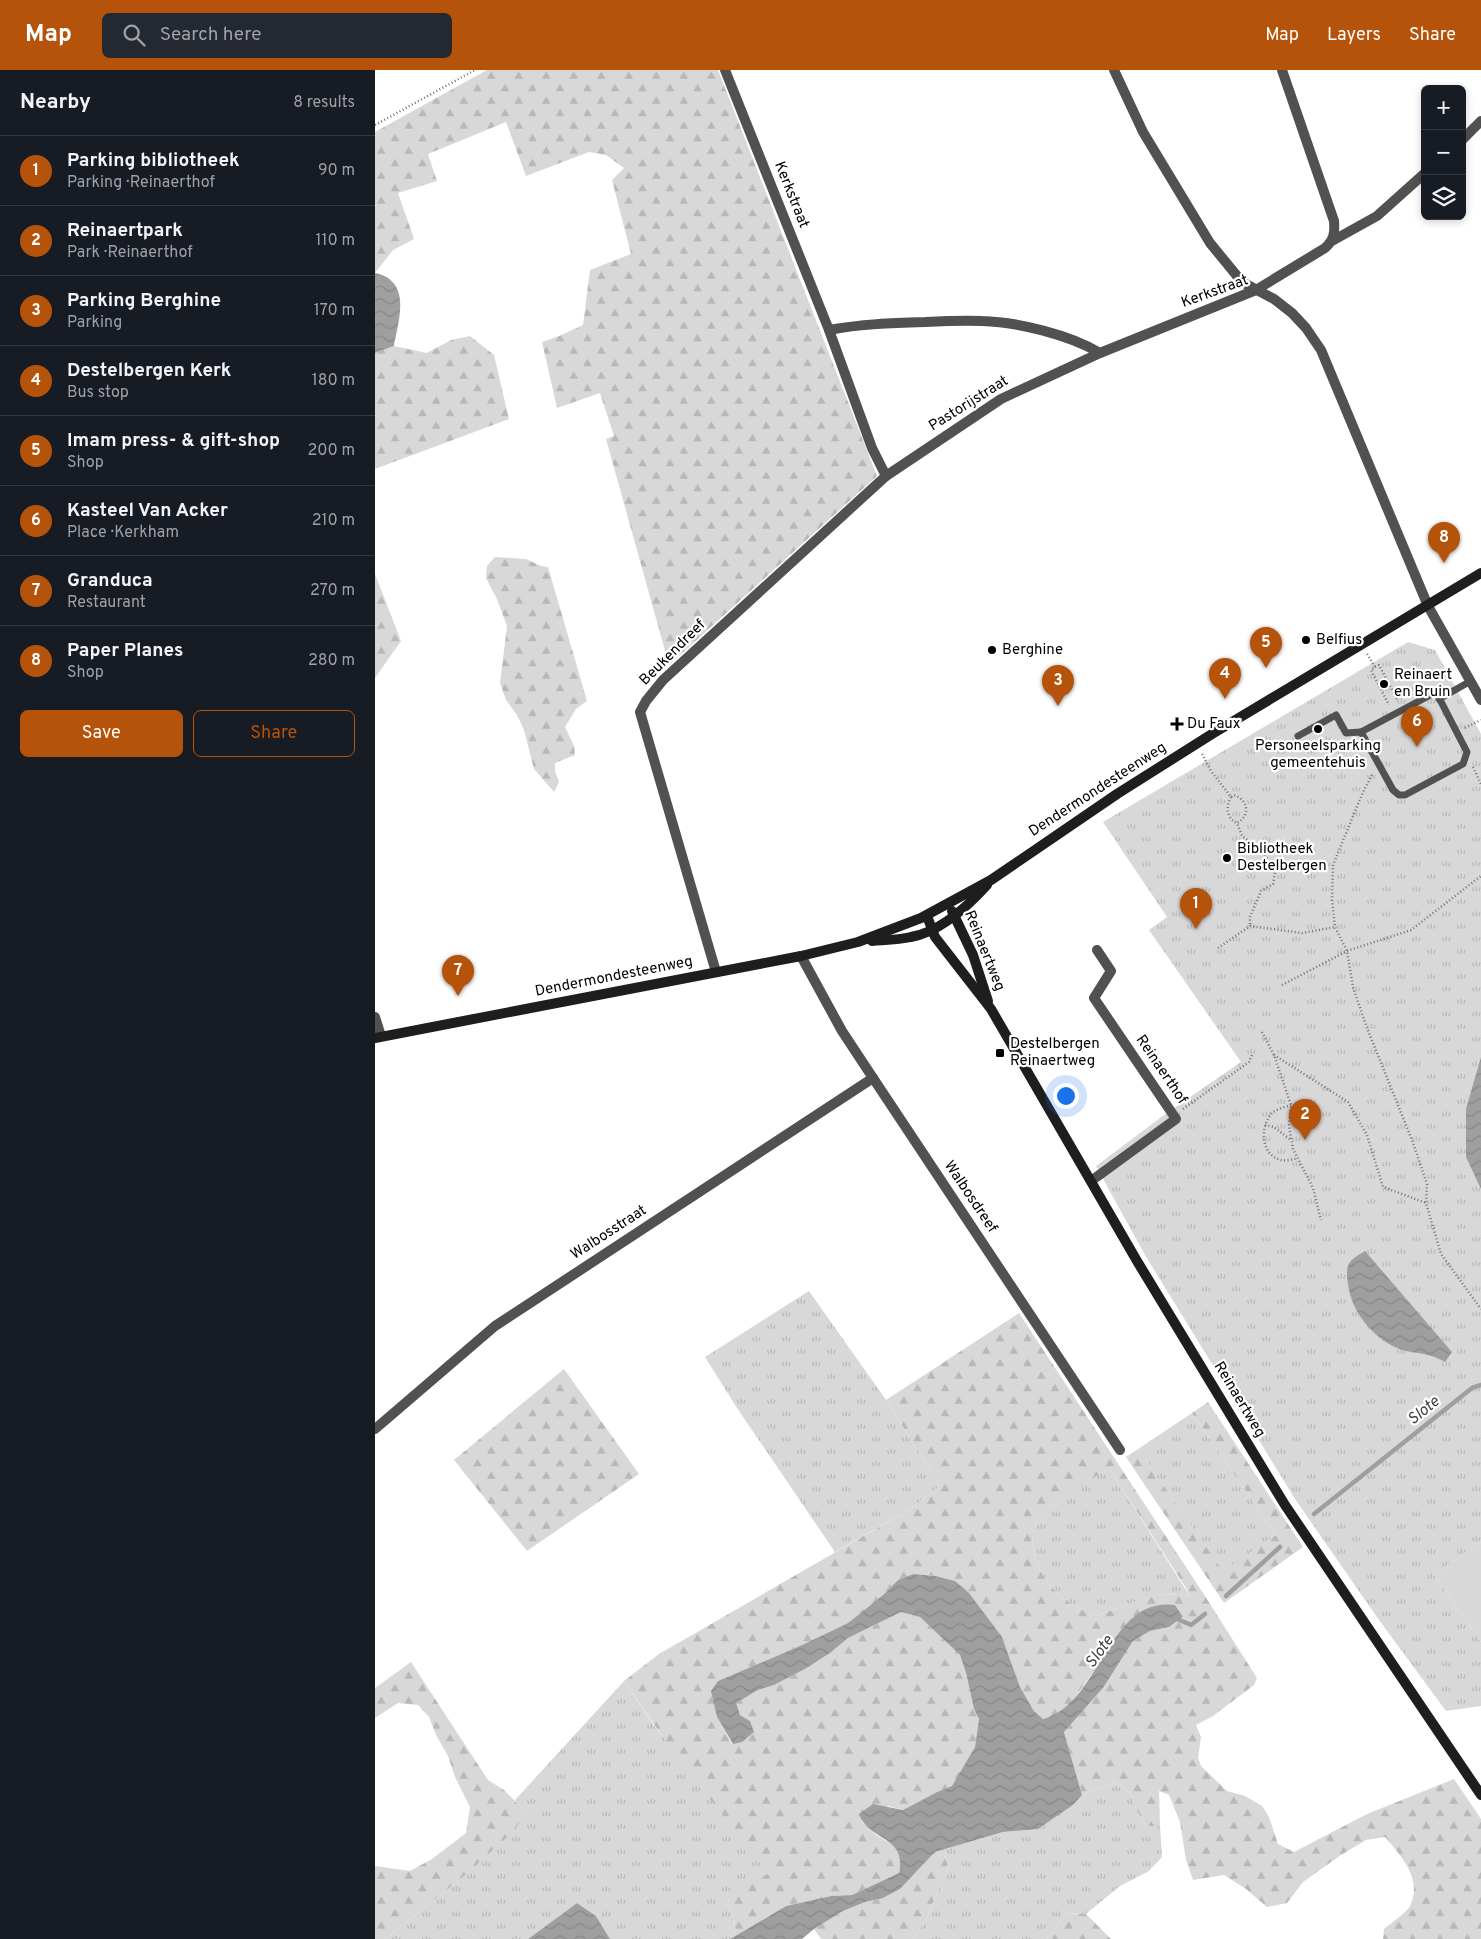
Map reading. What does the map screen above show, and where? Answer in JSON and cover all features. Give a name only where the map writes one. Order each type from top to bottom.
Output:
[{"type":"main road","name":"Dendermondesteenweg","points":[[378,1037],[801,956],[858,942],[927,916],[991,880],[1117,794],[1196,744],[1481,573]]},
{"type":"main road","name":"Dendermondesteenweg","points":[[858,942],[912,937],[932,929],[954,917],[974,900],[991,880]]},
{"type":"main road","name":"Reinaertweg","points":[[949,904],[973,956],[991,1010]]},
{"type":"main road","name":"Reinaertweg","points":[[927,916],[932,929],[945,950],[991,1010],[1137,1261],[1285,1505],[1481,1795]]},
{"type":"street","name":"Kerkstraat","points":[[725,70],[829,330],[873,448],[886,476]]},
{"type":"street","points":[[1114,70],[1143,132],[1210,243],[1242,282],[1256,290],[1325,248],[1332,241],[1377,216],[1423,175]]},
{"type":"street","points":[[1282,70],[1334,221],[1335,232],[1332,241]]},
{"type":"street","points":[[1466,136],[1481,121]]},
{"type":"street","name":"Kerkstraat","points":[[1100,353],[1256,290],[1274,299],[1292,312],[1321,350],[1428,606],[1475,685],[1481,700]]},
{"type":"street","points":[[829,330],[864,324],[983,321],[1018,324],[1088,346],[1100,353]]},
{"type":"street","name":"Pastorijstraat","points":[[886,476],[1001,399],[1100,353]]},
{"type":"street","name":"Beukendreef","points":[[716,972],[640,712],[646,701],[663,680],[886,476]]},
{"type":"street","name":"Reinaerthof","points":[[1091,1181],[1176,1119],[1094,998],[1111,971],[1097,950]]},
{"type":"street","name":"Walbosdreef","points":[[801,956],[842,1031],[1120,1450]]},
{"type":"street","points":[[375,1017],[378,1037]]},
{"type":"street","name":"Walbosstraat","points":[[375,1429],[495,1326],[873,1078]]},
{"type":"lane","points":[[1439,699],[1475,685]]},
{"type":"lane","points":[[1298,736],[1336,715],[1346,733],[1361,732],[1436,692],[1467,752],[1463,764],[1405,795],[1399,795],[1393,790],[1361,732]]},
{"type":"path","points":[[375,125],[475,70]]},
{"type":"path","points":[[1361,644],[1375,667]]},
{"type":"path","points":[[1394,714],[1371,670],[1379,665],[1402,710]]},
{"type":"path","points":[[1457,733],[1481,720]]},
{"type":"path","points":[[1196,744],[1211,771],[1231,797]]},
{"type":"path","points":[[1379,764],[1363,792],[1333,865],[1332,900],[1335,926],[1347,951],[1353,987],[1367,1028],[1413,1140],[1427,1184],[1426,1203],[1441,1254],[1481,1308]]},
{"type":"path","points":[[1231,797],[1234,795],[1238,796],[1247,809],[1243,820],[1237,823]]},
{"type":"path","points":[[1231,797],[1227,810],[1229,817],[1237,823],[1242,836],[1262,850],[1275,872],[1273,884],[1261,891],[1250,917],[1250,926]]},
{"type":"path","points":[[1282,985],[1347,951],[1411,930],[1481,876]]},
{"type":"path","points":[[1218,948],[1250,926],[1302,933],[1335,926]]},
{"type":"path","points":[[1262,1032],[1274,1055],[1291,1105],[1289,1126],[1293,1149],[1313,1188],[1321,1220]]},
{"type":"path","points":[[1173,1115],[1249,1062],[1252,1055]]},
{"type":"path","points":[[1274,1055],[1349,1102],[1367,1135],[1383,1187],[1426,1203]]},
{"type":"path","points":[[1291,1105],[1272,1113],[1263,1128],[1264,1141],[1272,1155],[1283,1161],[1297,1158]]},
{"type":"path","points":[[1265,1125],[1273,1127],[1291,1140]]},
{"type":"green space","points":[[487,70],[718,70],[877,476],[669,665],[606,439],[614,436],[600,393],[557,408],[542,342],[583,325],[590,270],[631,254],[612,180],[624,168],[606,155],[589,152],[526,176],[506,122],[428,154],[437,181],[398,193],[414,239],[393,250],[375,273],[375,132]]},
{"type":"green space","points":[[470,336],[494,355],[509,419],[375,469],[375,353],[394,346],[427,353],[451,340]]},
{"type":"green space","points":[[495,557],[526,559],[548,567],[587,701],[576,709],[565,727],[574,746],[575,755],[555,763],[555,771],[559,782],[554,792],[534,769],[524,730],[517,715],[506,700],[500,683],[507,626],[497,599],[486,578],[487,566]]},
{"type":"green space","points":[[375,574],[401,641],[375,678]]},
{"type":"green space","points":[[1408,642],[1435,650],[1481,734],[1481,1542],[1434,1575],[1481,1642],[1481,1706],[1446,1711],[1379,1620],[1295,1499],[1145,1255],[1096,1166],[1164,1115],[1241,1062],[1149,930],[1167,917],[1103,822]]},
{"type":"green space","points":[[809,1291],[886,1400],[940,1486],[912,1508],[835,1552],[735,1405],[705,1357]]},
{"type":"green space","points":[[1019,1313],[1257,1678],[1254,1685],[1213,1716],[1196,1725],[1201,1737],[1198,1758],[1201,1766],[1227,1791],[1245,1796],[1262,1806],[1269,1817],[1278,1844],[1294,1852],[1367,1814],[1454,1779],[1481,1819],[1481,1939],[1383,1939],[1384,1929],[1410,1906],[1414,1886],[1408,1868],[1385,1837],[1366,1840],[1303,1882],[1287,1903],[1267,1907],[1246,1889],[1224,1875],[1193,1880],[1186,1860],[1180,1822],[1169,1795],[1159,1791],[1160,1826],[1146,1826],[1137,1811],[1131,1794],[1116,1782],[1082,1795],[1064,1732],[1103,1688],[1133,1641],[1150,1631],[1169,1627],[1183,1618],[1175,1605],[1115,1638],[1071,1703],[1054,1716],[1043,1719],[1034,1711],[1020,1687],[1002,1637],[955,1581],[936,1576],[913,1574],[898,1580],[883,1595],[848,1623],[718,1681],[717,1717],[732,1744],[750,1721],[740,1715],[735,1703],[758,1690],[774,1685],[805,1669],[830,1653],[848,1638],[901,1612],[920,1617],[960,1655],[974,1709],[979,1719],[975,1747],[953,1786],[937,1792],[903,1810],[888,1806],[862,1822],[898,1851],[900,1857],[899,1873],[852,1895],[831,1896],[786,1906],[735,1936],[734,1918],[728,1900],[769,1873],[684,1766],[624,1681],[659,1654],[912,1508],[940,1486],[886,1400]],"holes":[[[1109,1468],[1191,1596],[1165,1594],[1143,1599],[1096,1616],[1072,1604],[1060,1595],[1045,1578],[1039,1567],[1033,1545],[1036,1523],[1040,1516],[1058,1501]]]},
{"type":"green space","points":[[564,1369],[639,1474],[527,1551],[454,1460]]},
{"type":"green space","points":[[1208,1402],[1303,1547],[1224,1603],[1126,1457],[1138,1449],[1223,1571],[1276,1535],[1192,1413]]},
{"type":"green space","points":[[1192,1413],[1276,1535],[1223,1572],[1138,1449]]},
{"type":"green space","points":[[1109,1468],[1191,1596],[1165,1594],[1143,1599],[1096,1616],[1075,1606],[1060,1595],[1045,1578],[1035,1556],[1033,1545],[1033,1534],[1040,1516],[1058,1501]]},
{"type":"green space","points":[[1481,1542],[1481,1642],[1434,1575]]},
{"type":"green space","points":[[411,1662],[488,1780],[504,1790],[524,1810],[516,1829],[463,1877],[385,1939],[375,1939],[375,1866],[410,1871],[432,1859],[466,1833],[470,1807],[429,1717],[418,1705],[398,1703],[375,1718],[375,1688]]},
{"type":"green space","points":[[624,1681],[655,1727],[755,1851],[770,1874],[728,1900],[734,1918],[735,1936],[730,1939],[610,1939],[596,1916],[577,1903],[528,1939],[385,1939],[463,1877],[524,1811],[515,1800]]},
{"type":"green space","points":[[1116,1782],[1131,1794],[1137,1811],[1146,1826],[1160,1826],[1162,1857],[1149,1871],[1120,1886],[1086,1914],[1067,1913],[1047,1939],[913,1939],[926,1919],[948,1868],[946,1857],[935,1852],[1003,1832],[1038,1829],[1073,1805],[1082,1795]]},
{"type":"green space","points":[[935,1852],[946,1857],[948,1868],[926,1919],[913,1939],[821,1939],[814,1929],[843,1911],[865,1902],[883,1898],[900,1889]]},
{"type":"green space","points":[[1067,1913],[1086,1914],[1111,1939],[1047,1939]]},
{"type":"water","points":[[375,273],[387,277],[399,292],[400,313],[394,346],[375,353]]},
{"type":"water","points":[[1481,1057],[1481,1189],[1466,1157],[1466,1109]]},
{"type":"water","points":[[1365,1251],[1452,1352],[1445,1362],[1433,1356],[1397,1348],[1379,1337],[1364,1322],[1353,1304],[1347,1272],[1351,1261]]},
{"type":"water","points":[[913,1574],[936,1576],[955,1581],[969,1593],[1002,1637],[1020,1687],[1034,1711],[1043,1719],[1063,1709],[1079,1694],[1119,1633],[1134,1617],[1152,1607],[1175,1605],[1183,1617],[1169,1627],[1150,1631],[1133,1641],[1103,1688],[1064,1732],[1082,1795],[1073,1805],[1038,1829],[1003,1832],[935,1852],[900,1889],[883,1898],[865,1902],[843,1911],[802,1939],[730,1939],[786,1906],[831,1896],[852,1895],[899,1873],[900,1861],[898,1852],[886,1840],[871,1830],[859,1814],[873,1804],[903,1810],[952,1786],[975,1747],[979,1719],[974,1709],[960,1655],[920,1617],[901,1612],[848,1638],[830,1653],[805,1669],[774,1685],[758,1690],[736,1703],[740,1715],[750,1721],[754,1732],[742,1742],[733,1744],[717,1717],[711,1691],[718,1681],[848,1623],[883,1595],[898,1580]]},
{"type":"water","points":[[577,1903],[596,1916],[610,1939],[528,1939]]},
{"type":"waterway","name":"Slote","points":[[1314,1514],[1472,1388],[1481,1385]]},
{"type":"waterway","name":"Slote","points":[[1226,1596],[1280,1547]]},
{"type":"waterway","name":"Slote","points":[[1175,1618],[1191,1625],[1205,1614]]},
{"type":"place","name":"Paper Planes","points":[[1444,563]]},
{"type":"place","name":"Belfius","points":[[1306,640]]},
{"type":"place","name":"Berghine","points":[[992,650]]},
{"type":"place","name":"Imam press- & gift-shop","points":[[1266,668]]},
{"type":"place","name":"Reinaert en Bruin","points":[[1384,684]]},
{"type":"place","name":"Destelbergen Kerk","points":[[1225,699]]},
{"type":"place","name":"Parking Berghine","points":[[1058,706]]},
{"type":"place","name":"Du Faux","points":[[1177,724]]},
{"type":"place","name":"Personeelsparking gemeentehuis","points":[[1318,729]]},
{"type":"place","name":"Kasteel Van Acker","points":[[1417,747]]},
{"type":"place","name":"Bibliotheek Destelbergen","points":[[1227,858]]},
{"type":"place","name":"Parking bibliotheek","points":[[1196,929]]},
{"type":"place","name":"Granduca","points":[[458,996]]},
{"type":"place","name":"Destelbergen Reinaertweg","points":[[1000,1053]]},
{"type":"place","name":"Reinaertpark","points":[[1305,1140]]}]
